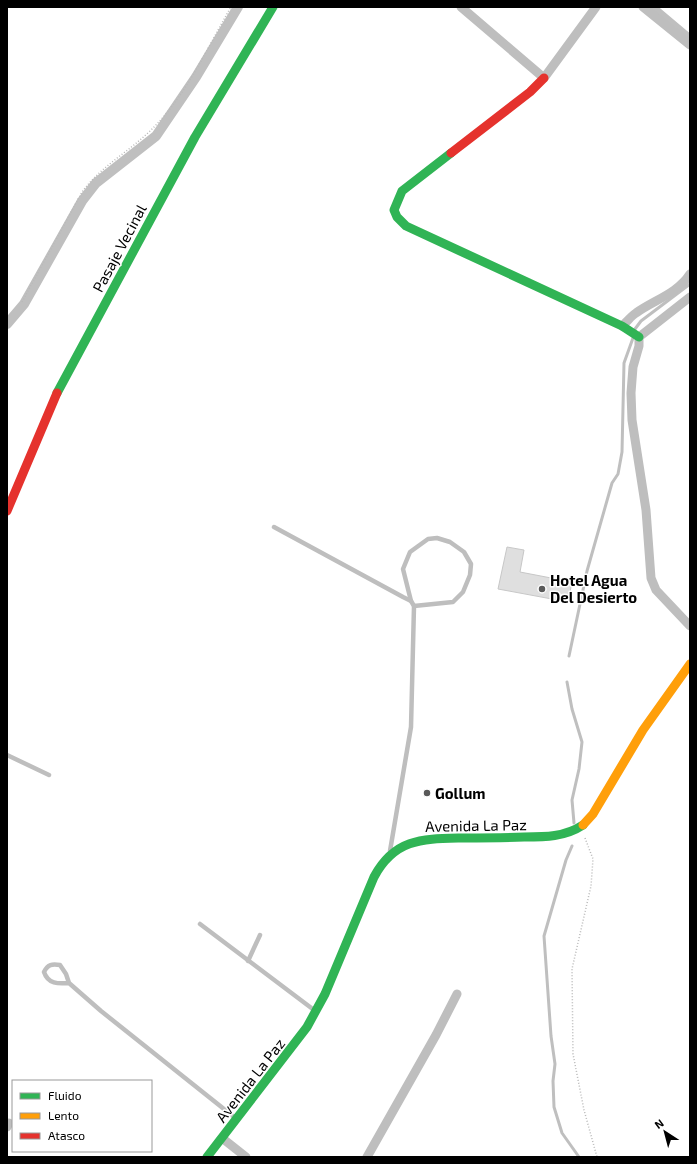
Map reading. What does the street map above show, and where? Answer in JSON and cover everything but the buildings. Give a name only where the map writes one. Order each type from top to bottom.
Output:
[{"type":"street","name":"Pasaje Vecinal","points":[[7,511],[57,392],[195,137],[273,7]]},
{"type":"street","points":[[461,7],[544,78]]},
{"type":"street","points":[[596,7],[544,78],[530,92],[402,191],[395,204],[394,210],[397,219],[406,226],[622,326],[639,337]]},
{"type":"street","points":[[643,7],[690,46]]},
{"type":"street","points":[[622,326],[635,313],[665,297],[680,285],[690,274]]},
{"type":"street","points":[[639,337],[690,297]]},
{"type":"street","points":[[639,337],[639,346],[633,367],[631,393],[632,420],[646,510],[651,578],[656,590],[690,626]]},
{"type":"street","name":"Avenida La Paz","points":[[207,1157],[298,1041],[316,1011],[374,877],[389,856],[405,845],[424,839],[553,837],[568,834],[582,826],[593,814],[643,730],[690,664]]},
{"type":"street","points":[[367,1157],[436,1035],[457,994]]},
{"type":"street","points":[[222,1138],[246,1157]]},
{"type":"lane","points":[[274,527],[412,604],[453,602],[463,592],[470,575],[471,564],[464,552],[450,542],[437,538],[428,539],[410,552],[403,569],[412,604],[411,726],[389,856]]},
{"type":"lane","points":[[7,755],[48,775]]},
{"type":"lane","points":[[200,924],[316,1011]]},
{"type":"lane","points":[[248,961],[260,935]]},
{"type":"lane","points":[[69,983],[60,984],[51,982],[46,978],[44,972],[47,966],[52,964],[60,965],[66,974],[69,983],[101,1012],[237,1119]]},
{"type":"path","points":[[22,302],[86,187],[93,178],[152,129],[180,96],[231,7]]},
{"type":"path","points":[[582,826],[593,859],[592,879],[572,969],[573,1054],[584,1110],[597,1157]]},
{"type":"waterway","points":[[7,324],[24,304],[82,201],[96,183],[156,136],[196,77],[238,7]]},
{"type":"waterway","points":[[651,7],[689,39]]},
{"type":"waterway","points":[[635,329],[641,321],[690,284]]},
{"type":"waterway","points":[[569,656],[587,571],[612,483],[618,474],[622,452],[624,363],[633,338]]},
{"type":"waterway","points":[[567,682],[572,709],[582,742],[579,769],[572,800],[574,823]]},
{"type":"waterway","points":[[572,846],[566,860],[544,936],[551,1036],[555,1064],[553,1081],[554,1107],[562,1133],[579,1157]]},
{"type":"traffic: fast","points":[[57,393],[195,137],[273,7]]},
{"type":"traffic: fast","points":[[451,153],[402,191],[394,210],[397,217],[406,226],[622,326],[639,337]]},
{"type":"traffic: fast","points":[[207,1157],[307,1027],[325,994],[374,877],[382,864],[391,855],[411,843],[423,840],[547,836],[569,832],[583,825]]},
{"type":"traffic: slow","points":[[583,825],[593,814],[643,730],[690,664]]},
{"type":"traffic: jam","points":[[451,153],[530,92],[544,78]]},
{"type":"traffic: jam","points":[[7,511],[57,393]]},
{"type":"place","name":"Hotel Agua Del Desierto","points":[[542,589]]},
{"type":"place","name":"Gollum","points":[[427,793]]}]
